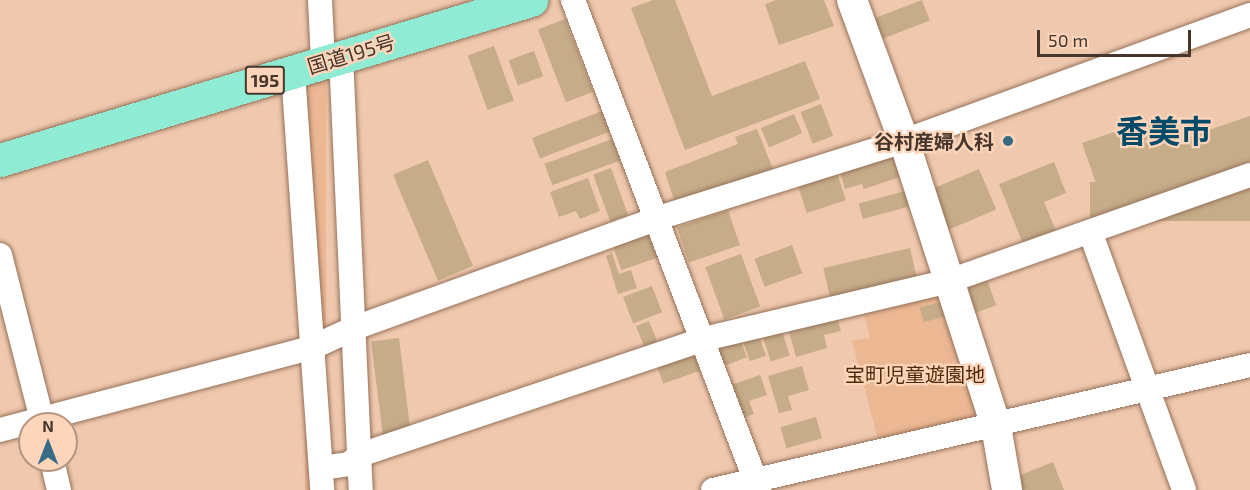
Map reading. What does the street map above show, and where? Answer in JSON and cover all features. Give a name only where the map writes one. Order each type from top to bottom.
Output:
[{"type":"highway","name":"国道195号","points":[[0,160],[531,0]]},
{"type":"street","points":[[320,0],[311,348],[322,479],[360,455],[704,339],[949,281],[1091,234],[1250,175]]},
{"type":"street","points":[[573,0],[758,485]]},
{"type":"street","points":[[852,0],[904,141],[996,426],[1007,490]]},
{"type":"street","points":[[78,412],[311,348],[352,328],[658,218],[904,141],[1250,15]]},
{"type":"street","points":[[319,63],[352,328],[361,490]]},
{"type":"street","points":[[1091,234],[1184,490]]},
{"type":"street","points":[[0,255],[40,412]]},
{"type":"street","points":[[713,490],[758,485],[1250,364]]},
{"type":"street","points":[[0,430],[18,427]]},
{"type":"street","points":[[55,472],[59,490]]},
{"type":"green space","points":[[305,82],[326,82],[326,490],[305,490]]},
{"type":"green space","name":"宝町児童遊園地","points":[[944,292],[982,420],[879,443],[852,341],[870,338],[863,310]]},
{"type":"building","points":[[653,0],[675,0],[712,96],[805,61],[820,99],[685,150],[631,8]]},
{"type":"building","points":[[776,0],[824,0],[834,26],[779,45],[765,4]]},
{"type":"building","points":[[922,0],[930,21],[880,40],[873,19]]},
{"type":"building","points":[[565,19],[593,92],[566,102],[538,29]]},
{"type":"building","points":[[494,46],[514,101],[488,110],[468,56]]},
{"type":"building","points":[[534,51],[543,76],[518,86],[509,60]]},
{"type":"building","points":[[821,104],[833,136],[813,144],[800,112]]},
{"type":"building","points":[[602,111],[610,132],[540,158],[532,138]]},
{"type":"building","points":[[794,114],[802,133],[769,147],[761,128]]},
{"type":"building","points":[[1161,116],[1171,143],[1250,116],[1250,162],[1106,212],[1082,143]]},
{"type":"building","points":[[757,129],[773,169],[675,203],[665,172],[738,144],[735,137]]},
{"type":"building","points":[[615,138],[623,160],[552,185],[545,164]]},
{"type":"building","points":[[892,153],[900,177],[864,189],[862,184],[845,189],[838,165]]},
{"type":"building","points":[[428,160],[473,266],[438,281],[393,175]]},
{"type":"building","points":[[1054,162],[1066,193],[1044,202],[1058,236],[1025,249],[999,184]]},
{"type":"building","points":[[835,167],[846,200],[807,213],[796,180]]},
{"type":"building","points":[[611,168],[628,215],[610,221],[593,174]]},
{"type":"building","points":[[979,169],[996,210],[947,230],[930,190]]},
{"type":"building","points":[[588,178],[600,211],[580,219],[576,211],[559,217],[550,192]]},
{"type":"building","points":[[1090,182],[1250,182],[1250,221],[1090,221]]},
{"type":"building","points":[[905,191],[909,206],[863,219],[859,203]]},
{"type":"building","points":[[728,210],[740,245],[689,263],[677,228]]},
{"type":"building","points":[[649,231],[658,257],[621,270],[612,244]]},
{"type":"building","points":[[792,245],[802,273],[765,287],[754,259]]},
{"type":"building","points":[[910,248],[917,278],[830,298],[823,268]]},
{"type":"building","points":[[612,253],[619,274],[631,270],[637,288],[618,294],[606,256]]},
{"type":"building","points":[[741,254],[760,307],[724,320],[705,267]]},
{"type":"building","points":[[987,280],[996,305],[971,315],[962,289]]},
{"type":"building","points":[[652,286],[662,312],[633,323],[623,297]]},
{"type":"building","points":[[940,302],[944,316],[924,322],[920,308]]},
{"type":"building","points":[[835,310],[841,331],[824,335],[827,348],[796,357],[787,324]]},
{"type":"building","points":[[649,321],[657,341],[644,347],[636,326]]},
{"type":"building","points":[[780,325],[790,355],[771,362],[761,331]]},
{"type":"building","points":[[758,333],[766,356],[750,361],[742,339]]},
{"type":"building","points":[[738,334],[747,357],[721,367],[712,344]]},
{"type":"building","points":[[399,338],[411,438],[384,442],[371,341]]},
{"type":"building","points":[[696,350],[703,370],[663,384],[656,364]]},
{"type":"building","points":[[802,366],[809,390],[788,396],[792,410],[779,413],[768,376]]},
{"type":"building","points":[[760,375],[767,395],[749,401],[754,414],[740,419],[728,386]]},
{"type":"building","points":[[816,417],[822,438],[786,448],[780,427]]},
{"type":"building","points":[[1053,462],[1064,490],[1023,490],[1018,476]]},
{"type":"place","name":"谷村産婦人科","points":[[1008,141]]},
{"type":"district","name":"香美市","points":[[1164,130]]}]
